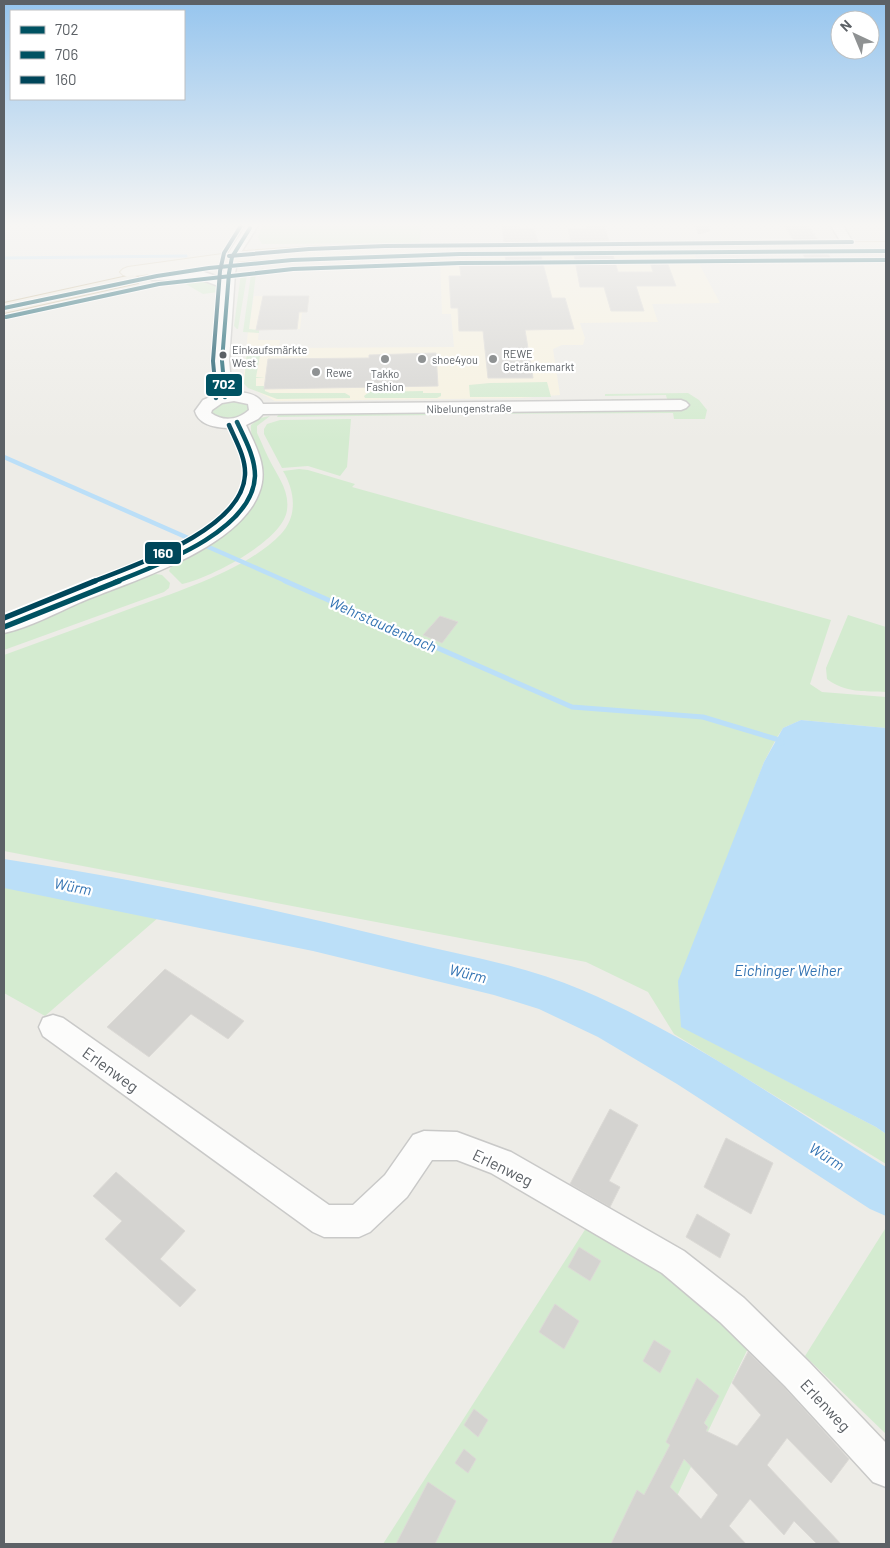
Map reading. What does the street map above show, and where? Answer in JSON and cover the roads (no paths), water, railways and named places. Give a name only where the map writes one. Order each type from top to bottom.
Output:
[{"type":"highway","points":[[4,308],[50,296]]},
{"type":"street","points":[[225,397],[222,361],[227,296]]},
{"type":"street","points":[[234,396],[250,399],[255,402],[258,409],[253,416],[237,422],[214,421],[204,415],[203,411],[210,402],[234,396]]},
{"type":"street","name":"Nibelungenstraße","points":[[258,409],[681,405]]},
{"type":"street","points":[[4,627],[186,551],[208,538],[236,515],[245,503],[253,484],[255,472],[249,446],[237,422]]},
{"type":"street","name":"Erlenweg","points":[[53,1026],[324,1221],[359,1221],[396,1186],[424,1145],[457,1146],[500,1162],[673,1262],[732,1310],[797,1374],[886,1468]]},
{"type":"water","name":"Eichinger Weiher","points":[[801,720],[886,728],[886,1134],[876,1127],[681,1027],[678,981],[764,762],[783,728]]},
{"type":"waterway","name":"Wehrstaudenbach","points":[[4,457],[288,582]]},
{"type":"waterway","name":"Wehrstaudenbach","points":[[285,581],[572,707],[703,717],[776,739],[782,743]]},
{"type":"waterway","name":"Würm","points":[[4,873],[313,935],[494,978],[553,996],[612,1024],[652,1046],[886,1193]]},
{"type":"place","name":"Einkaufsmärkte West","points":[[223,355]]},
{"type":"place","name":"Takko Fashion","points":[[385,359]]},
{"type":"place","name":"shoe4you","points":[[422,359]]},
{"type":"place","name":"REWE Getränkemarkt","points":[[493,359]]},
{"type":"place","name":"Rewe","points":[[316,372]]}]
